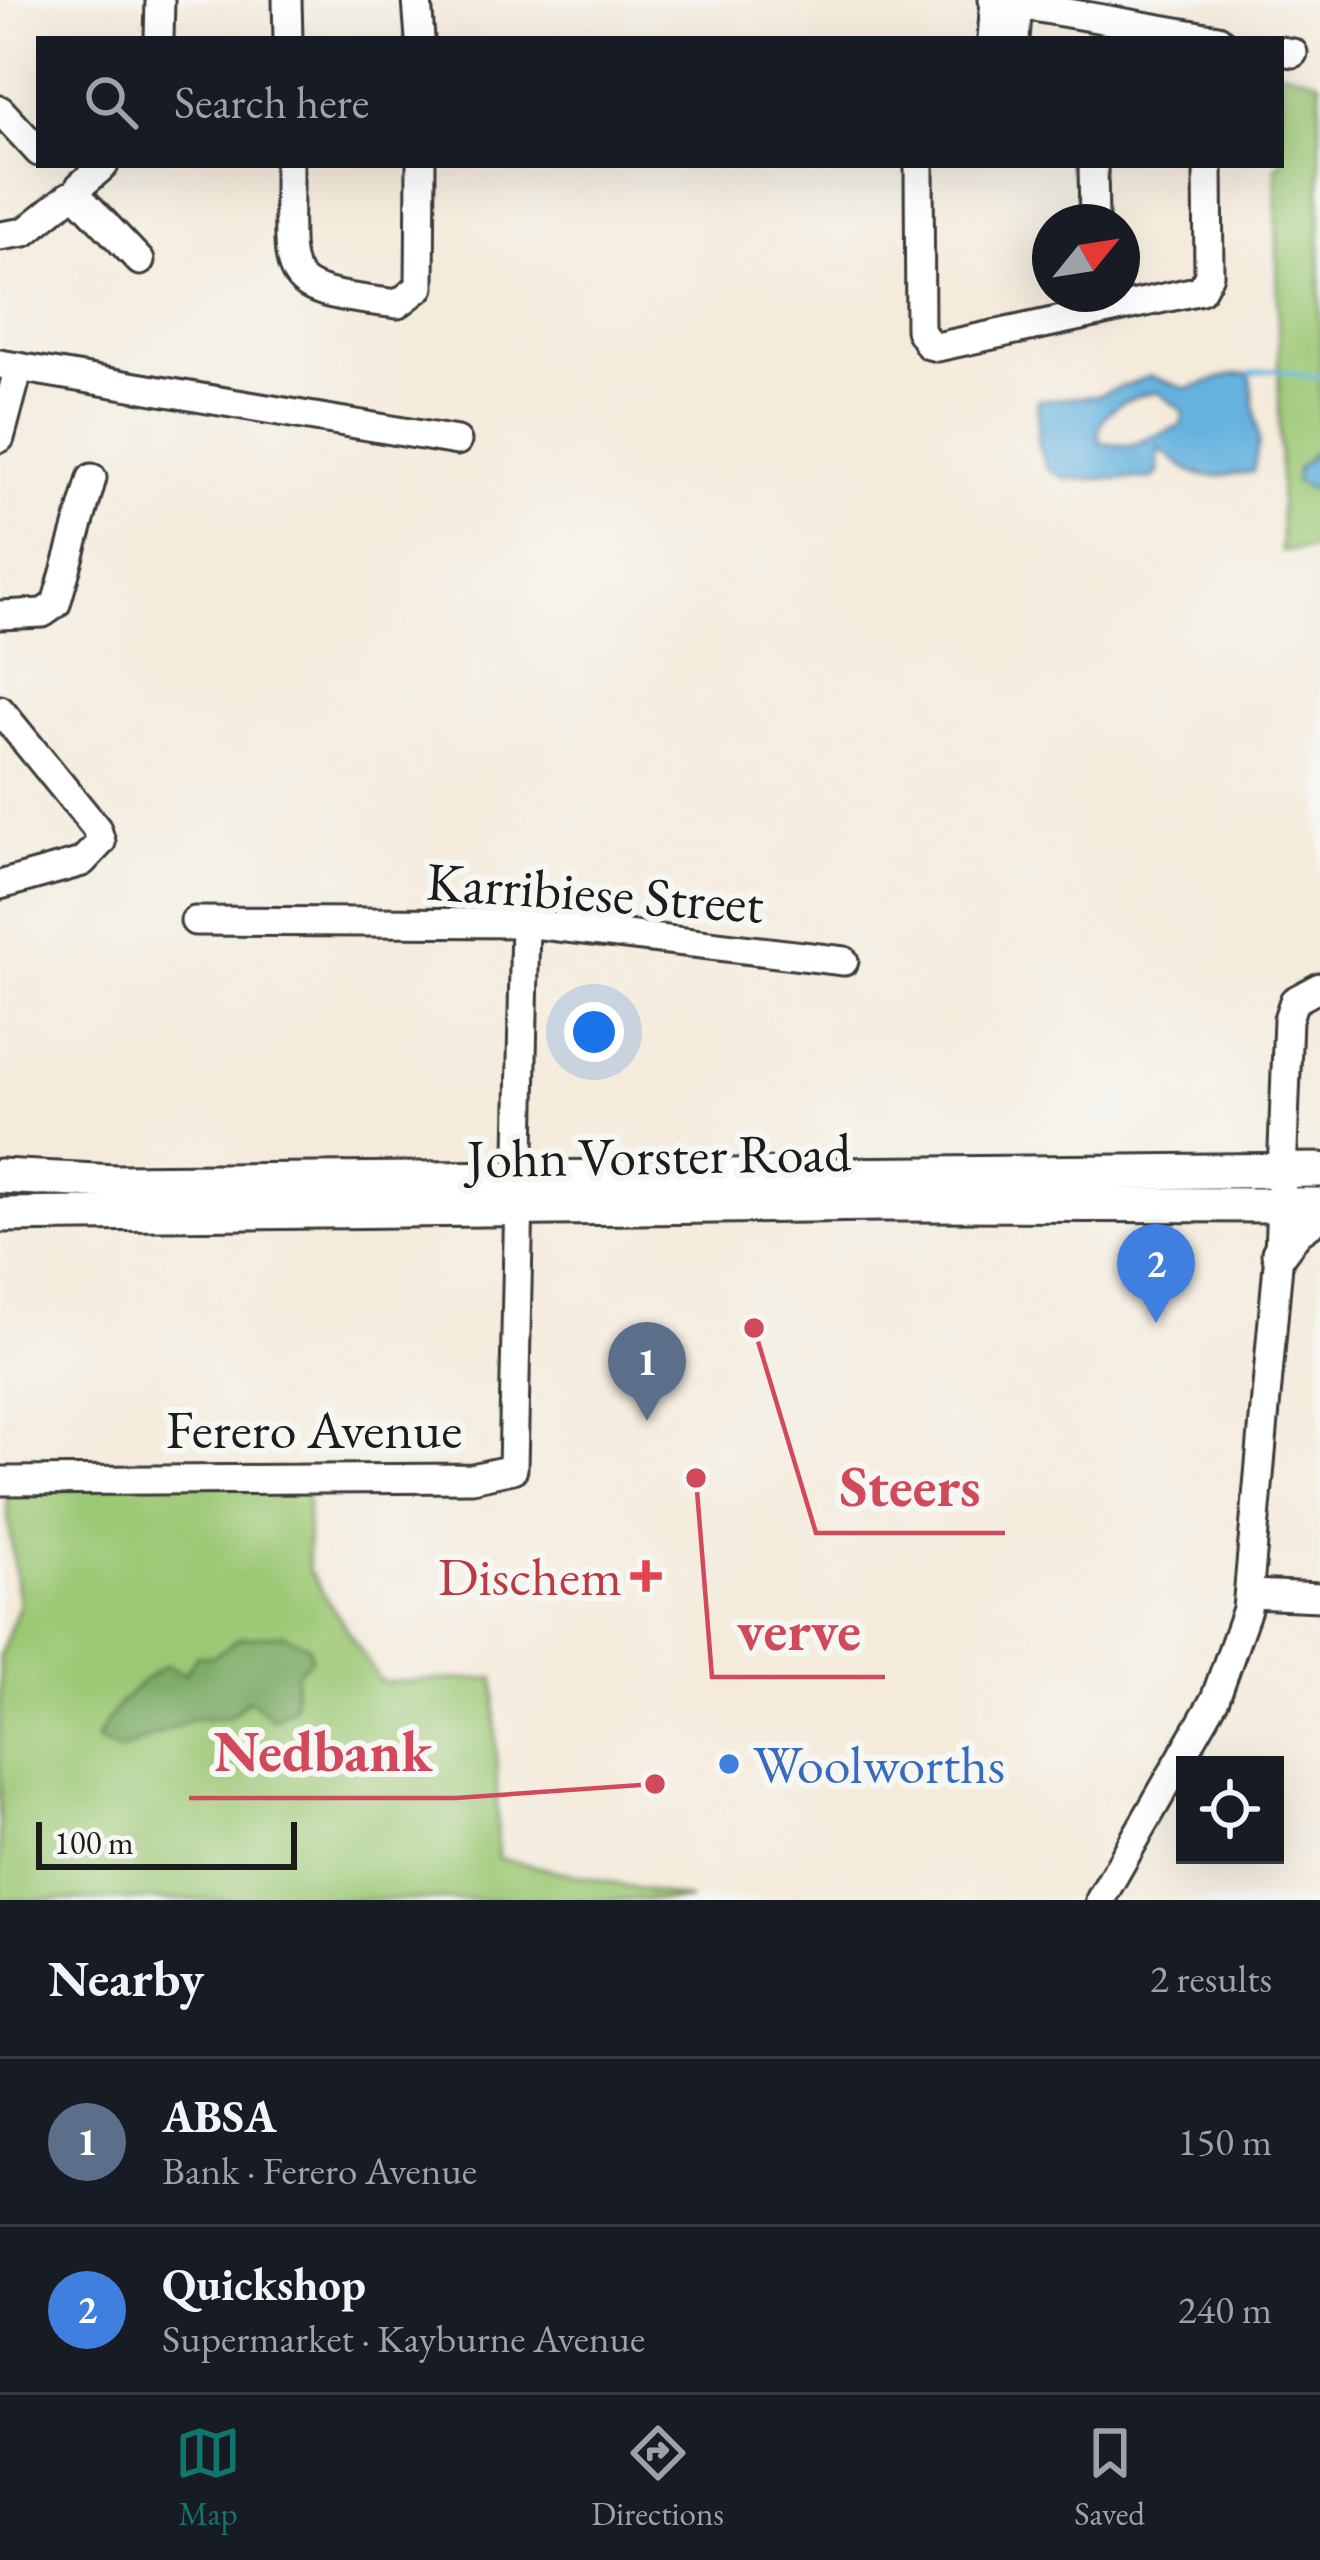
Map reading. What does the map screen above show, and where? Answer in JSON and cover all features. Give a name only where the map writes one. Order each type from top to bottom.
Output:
[{"type":"main road","name":"John Vorster Road","points":[[0,1214],[518,1193],[1320,1170]]},
{"type":"main road","name":"John Vorster Road","points":[[0,1176],[518,1193],[1320,1209]]},
{"type":"main road","points":[[1280,1252],[1295,1230],[1320,1209]]},
{"type":"street","points":[[158,36],[160,0]]},
{"type":"street","points":[[287,0],[288,36]]},
{"type":"street","points":[[417,0],[419,36]]},
{"type":"street","points":[[1002,1],[1117,10],[1207,36]]},
{"type":"street","points":[[993,36],[1002,1]]},
{"type":"street","points":[[1002,1],[1014,36]]},
{"type":"street","points":[[0,110],[36,149]]},
{"type":"street","points":[[0,236],[25,232],[70,186],[99,168]]},
{"type":"street","points":[[289,168],[292,266],[300,282],[326,295],[398,304],[420,287],[421,168]]},
{"type":"street","points":[[919,168],[920,330],[929,345],[1056,312]]},
{"type":"street","points":[[1093,168],[1094,204]]},
{"type":"street","points":[[1140,298],[1194,294],[1207,284],[1208,168]]},
{"type":"street","points":[[70,186],[140,261]]},
{"type":"street","points":[[0,439],[10,365],[457,441]]},
{"type":"street","points":[[0,615],[43,613],[56,604],[92,478]]},
{"type":"street","points":[[0,710],[97,829],[101,842],[82,862],[0,885]]},
{"type":"street","name":"Karribiese Street","points":[[195,921],[525,923],[844,961]]},
{"type":"street","name":"Ferero Avenue","points":[[0,1481],[472,1478],[513,1468],[520,986],[525,923]]},
{"type":"street","points":[[1100,1900],[1215,1700],[1237,1649],[1250,1594],[1280,1252],[1288,1019],[1294,1000],[1320,987]]},
{"type":"street","points":[[1250,1594],[1320,1597]]},
{"type":"green space","points":[[1284,71],[1320,81],[1320,548],[1281,552],[1276,168],[1284,168]]},
{"type":"green space","points":[[307,1476],[308,1569],[381,1682],[495,1678],[498,1858],[691,1900],[0,1900],[0,1656],[19,1605],[4,1482]]},
{"type":"green space","points":[[284,1634],[308,1646],[311,1658],[296,1674],[294,1706],[273,1719],[249,1699],[229,1717],[192,1719],[119,1751],[96,1740],[125,1698],[166,1665],[185,1674],[197,1655],[213,1657],[239,1638]]},
{"type":"water","points":[[1234,374],[1250,374],[1259,441],[1253,472],[1201,475],[1159,448],[1158,473],[1151,479],[1067,479],[1047,469],[1037,442],[1038,400],[1096,396],[1150,376],[1187,389]],"holes":[[[1157,392],[1183,411],[1182,425],[1130,446],[1100,443],[1099,431],[1108,413],[1136,397]]]},
{"type":"water","points":[[1320,447],[1320,484],[1310,489],[1295,481],[1297,469]]},
{"type":"waterway","points":[[1250,374],[1274,370],[1320,375]]},
{"type":"place","name":"Quickshop","points":[[1156,1323]]},
{"type":"place","name":"Steers","points":[[754,1328]]},
{"type":"place","name":"ABSA","points":[[647,1421]]},
{"type":"place","name":"verve","points":[[696,1478]]},
{"type":"place","name":"Dischem","points":[[646,1576]]},
{"type":"place","name":"Woolworths","points":[[729,1764]]},
{"type":"place","name":"Nedbank","points":[[655,1784]]}]
